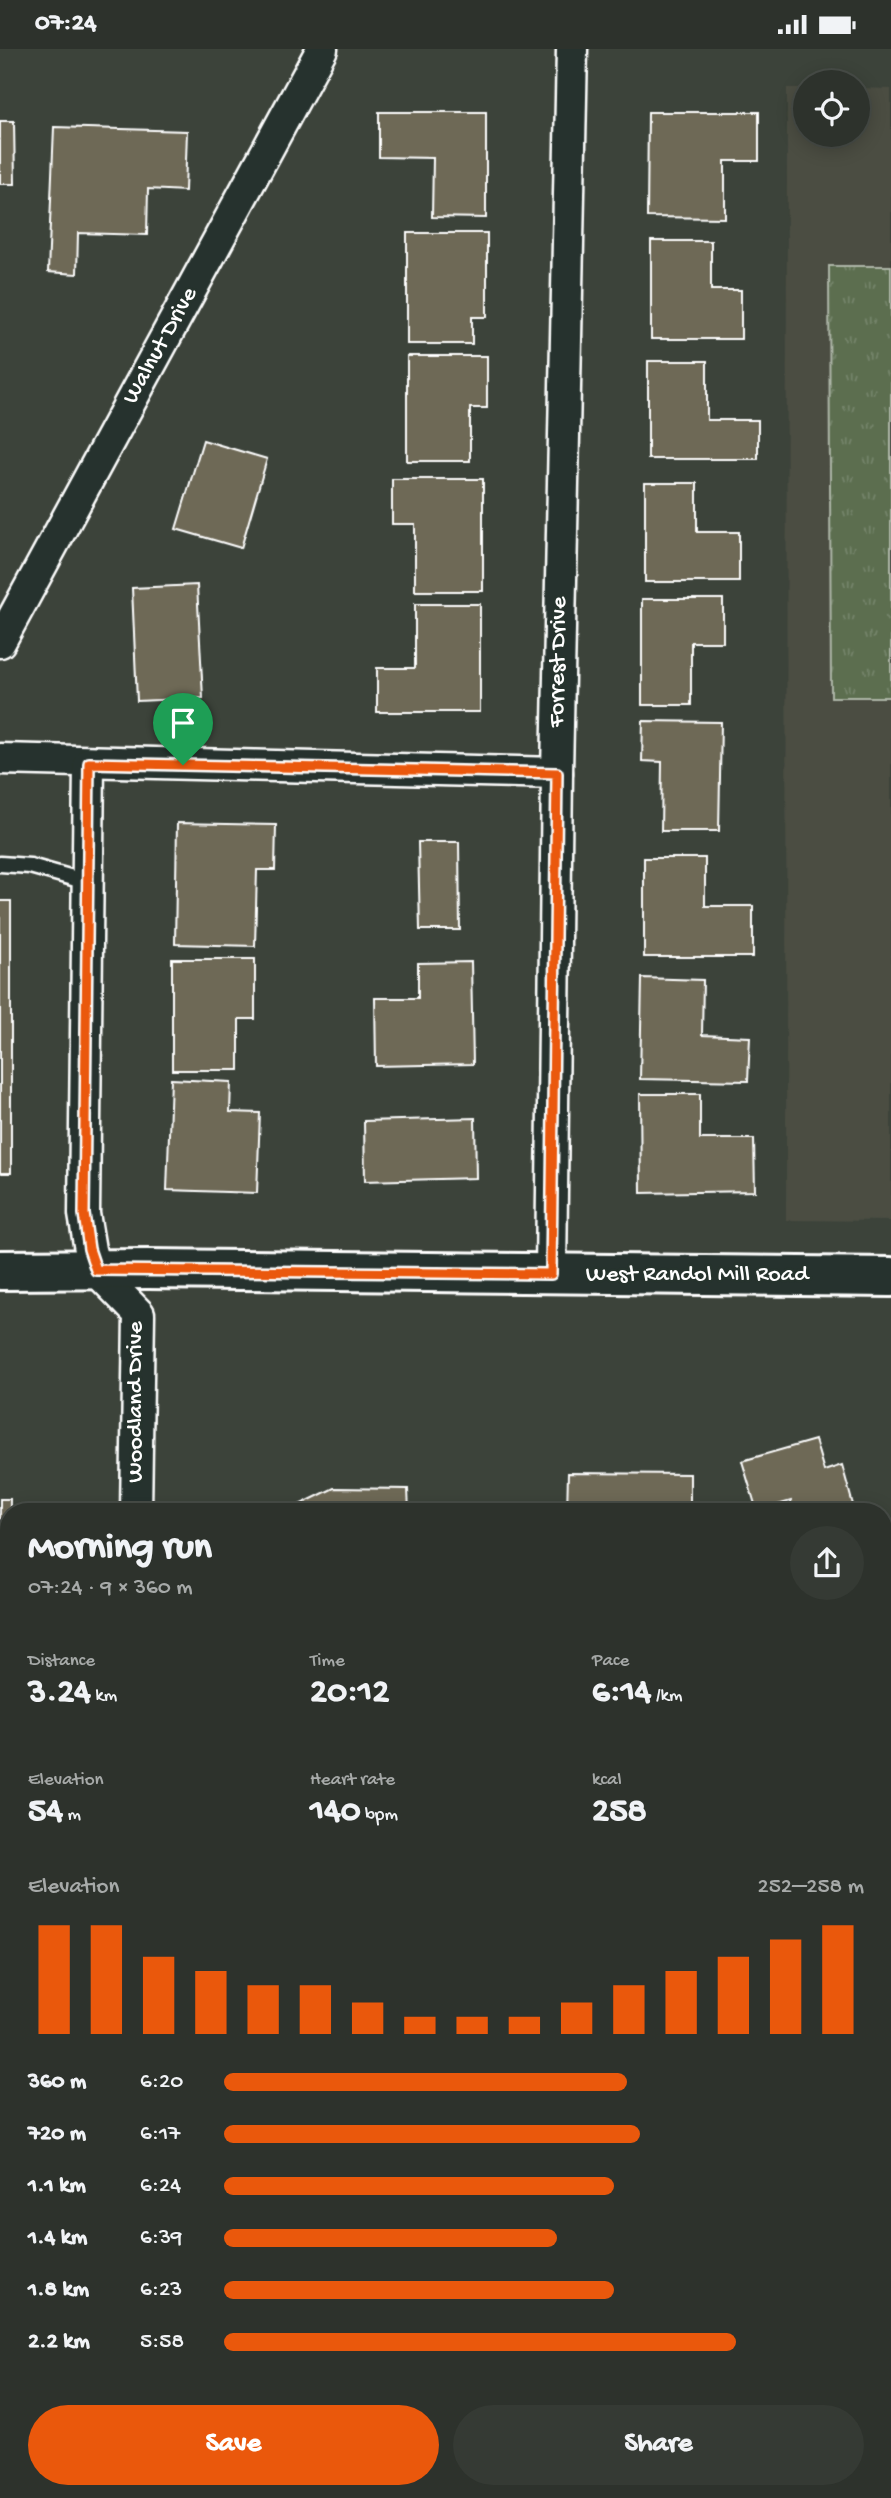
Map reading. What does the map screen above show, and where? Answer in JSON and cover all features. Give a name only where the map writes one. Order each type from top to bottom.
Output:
[{"type":"main road","name":"West Randol Mill Road","points":[[0,1270],[891,1277]]},
{"type":"street","name":"Walnut Drive","points":[[0,642],[322,49]]},
{"type":"street","name":"Forrest Drive","points":[[551,1274],[557,773],[572,49]]},
{"type":"street","points":[[0,759],[557,773]]},
{"type":"street","name":"Woodland Drive","points":[[89,763],[84,1214],[89,1249],[96,1270],[139,1314],[136,1503]]},
{"type":"lane","points":[[0,864],[30,866],[88,882]]},
{"type":"shaded area","points":[[787,88],[793,88],[793,147],[870,147],[870,88],[891,89],[891,1221],[786,1220]]},
{"type":"green space","points":[[829,266],[891,266],[891,697],[831,697]]},
{"type":"building","points":[[379,112],[486,112],[486,218],[432,217],[433,158],[379,157]]},
{"type":"building","points":[[648,112],[759,112],[759,161],[725,161],[725,218],[647,217]]},
{"type":"building","points":[[0,121],[14,121],[15,184],[0,184]]},
{"type":"building","points":[[54,127],[187,131],[185,191],[148,189],[147,235],[78,233],[77,274],[48,272]]},
{"type":"building","points":[[407,233],[487,233],[487,317],[472,317],[472,344],[407,344]]},
{"type":"building","points":[[651,241],[711,241],[711,290],[741,290],[741,339],[651,339]]},
{"type":"building","points":[[407,356],[487,356],[487,408],[470,408],[470,461],[407,461]]},
{"type":"building","points":[[648,361],[707,361],[707,420],[758,420],[758,459],[648,459]]},
{"type":"building","points":[[203,440],[267,459],[241,548],[176,529]]},
{"type":"building","points":[[392,479],[483,479],[483,591],[415,591],[415,524],[392,524]]},
{"type":"building","points":[[645,483],[697,483],[697,532],[739,532],[739,582],[645,582]]},
{"type":"building","points":[[197,585],[203,698],[137,701],[132,588]]},
{"type":"building","points":[[642,599],[723,599],[723,642],[691,642],[691,705],[642,705]]},
{"type":"building","points":[[415,604],[480,604],[480,712],[377,712],[377,668],[415,668]]},
{"type":"building","points":[[643,721],[721,722],[719,831],[661,831],[662,762],[642,761]]},
{"type":"building","points":[[177,823],[276,825],[275,870],[257,870],[255,946],[175,944]]},
{"type":"building","points":[[418,842],[459,842],[460,930],[420,930]]},
{"type":"building","points":[[644,858],[705,858],[705,906],[753,906],[753,957],[644,957]]},
{"type":"building","points":[[0,901],[11,901],[11,1173],[0,1173]]},
{"type":"building","points":[[172,959],[255,959],[255,1019],[239,1019],[239,1070],[172,1070]]},
{"type":"building","points":[[471,962],[473,1064],[376,1066],[375,998],[418,998],[418,963]]},
{"type":"building","points":[[642,978],[703,980],[702,1035],[750,1037],[748,1081],[640,1079]]},
{"type":"building","points":[[171,1079],[231,1082],[230,1112],[260,1113],[257,1193],[167,1190]]},
{"type":"building","points":[[640,1094],[700,1094],[700,1139],[754,1139],[755,1191],[641,1193]]},
{"type":"building","points":[[475,1118],[476,1178],[365,1181],[364,1121]]},
{"type":"building","points":[[815,1440],[824,1471],[842,1465],[853,1503],[755,1503],[742,1461]]},
{"type":"building","points":[[568,1473],[690,1474],[690,1503],[567,1503]]},
{"type":"building","points":[[334,1488],[408,1489],[409,1503],[303,1503]]},
{"type":"building","points":[[0,1499],[10,1499],[10,1503],[0,1503]]},
{"type":"route","points":[[89,763],[183,765],[557,773],[551,1274],[96,1270],[89,1249],[84,1214],[89,763]]}]
